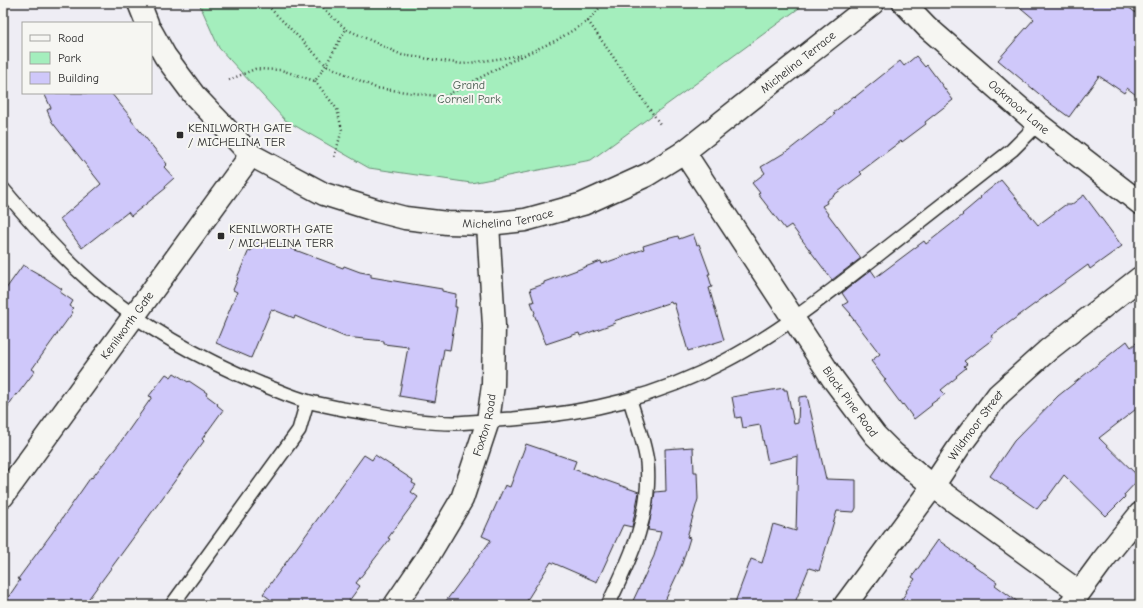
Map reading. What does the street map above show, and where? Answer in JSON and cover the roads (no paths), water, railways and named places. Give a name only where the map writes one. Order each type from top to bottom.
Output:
[{"type":"street","points":[[139,3],[147,22]]},
{"type":"street","name":"Michelina Terrace","points":[[152,33],[165,56],[194,95],[251,154],[324,194],[378,211],[412,219],[447,223],[488,224],[524,220],[583,204],[647,175],[684,152],[873,3]]},
{"type":"street","name":"Oakmoor Lane","points":[[904,3],[927,27],[1038,124],[1140,203]]},
{"type":"street","name":"Black Pine Road","points":[[684,152],[793,320],[833,379],[875,435],[894,454],[933,486],[1075,599]]},
{"type":"street","name":"Kenilworth Gate","points":[[3,496],[251,154]]},
{"type":"street","name":"Foxton Road","points":[[395,605],[426,561],[462,499],[488,421],[493,385],[494,326],[488,224]]},
{"type":"street","name":"Wildmoor Street","points":[[845,605],[998,395],[1048,350],[1140,278]]},
{"type":"street","points":[[1075,599],[1103,560],[1140,514]]},
{"type":"lane","points":[[3,189],[30,221],[68,261],[102,292],[134,316],[177,344],[225,369],[307,402],[399,419],[453,423],[488,421],[556,415],[597,408],[630,400],[683,381],[724,362],[765,339],[793,320],[1012,150],[1038,124]]},
{"type":"lane","points":[[608,605],[632,553],[645,510],[647,462],[630,400]]},
{"type":"lane","points":[[172,605],[299,430],[307,402]]},
{"type":"place","name":"KENILWORTH GATE / MICHELINA TER","points":[[180,135]]},
{"type":"place","name":"KENILWORTH GATE / MICHELINA TERR","points":[[221,236]]},
{"type":"park label","name":"Grand Cornell Park","points":[[469,92]]}]
